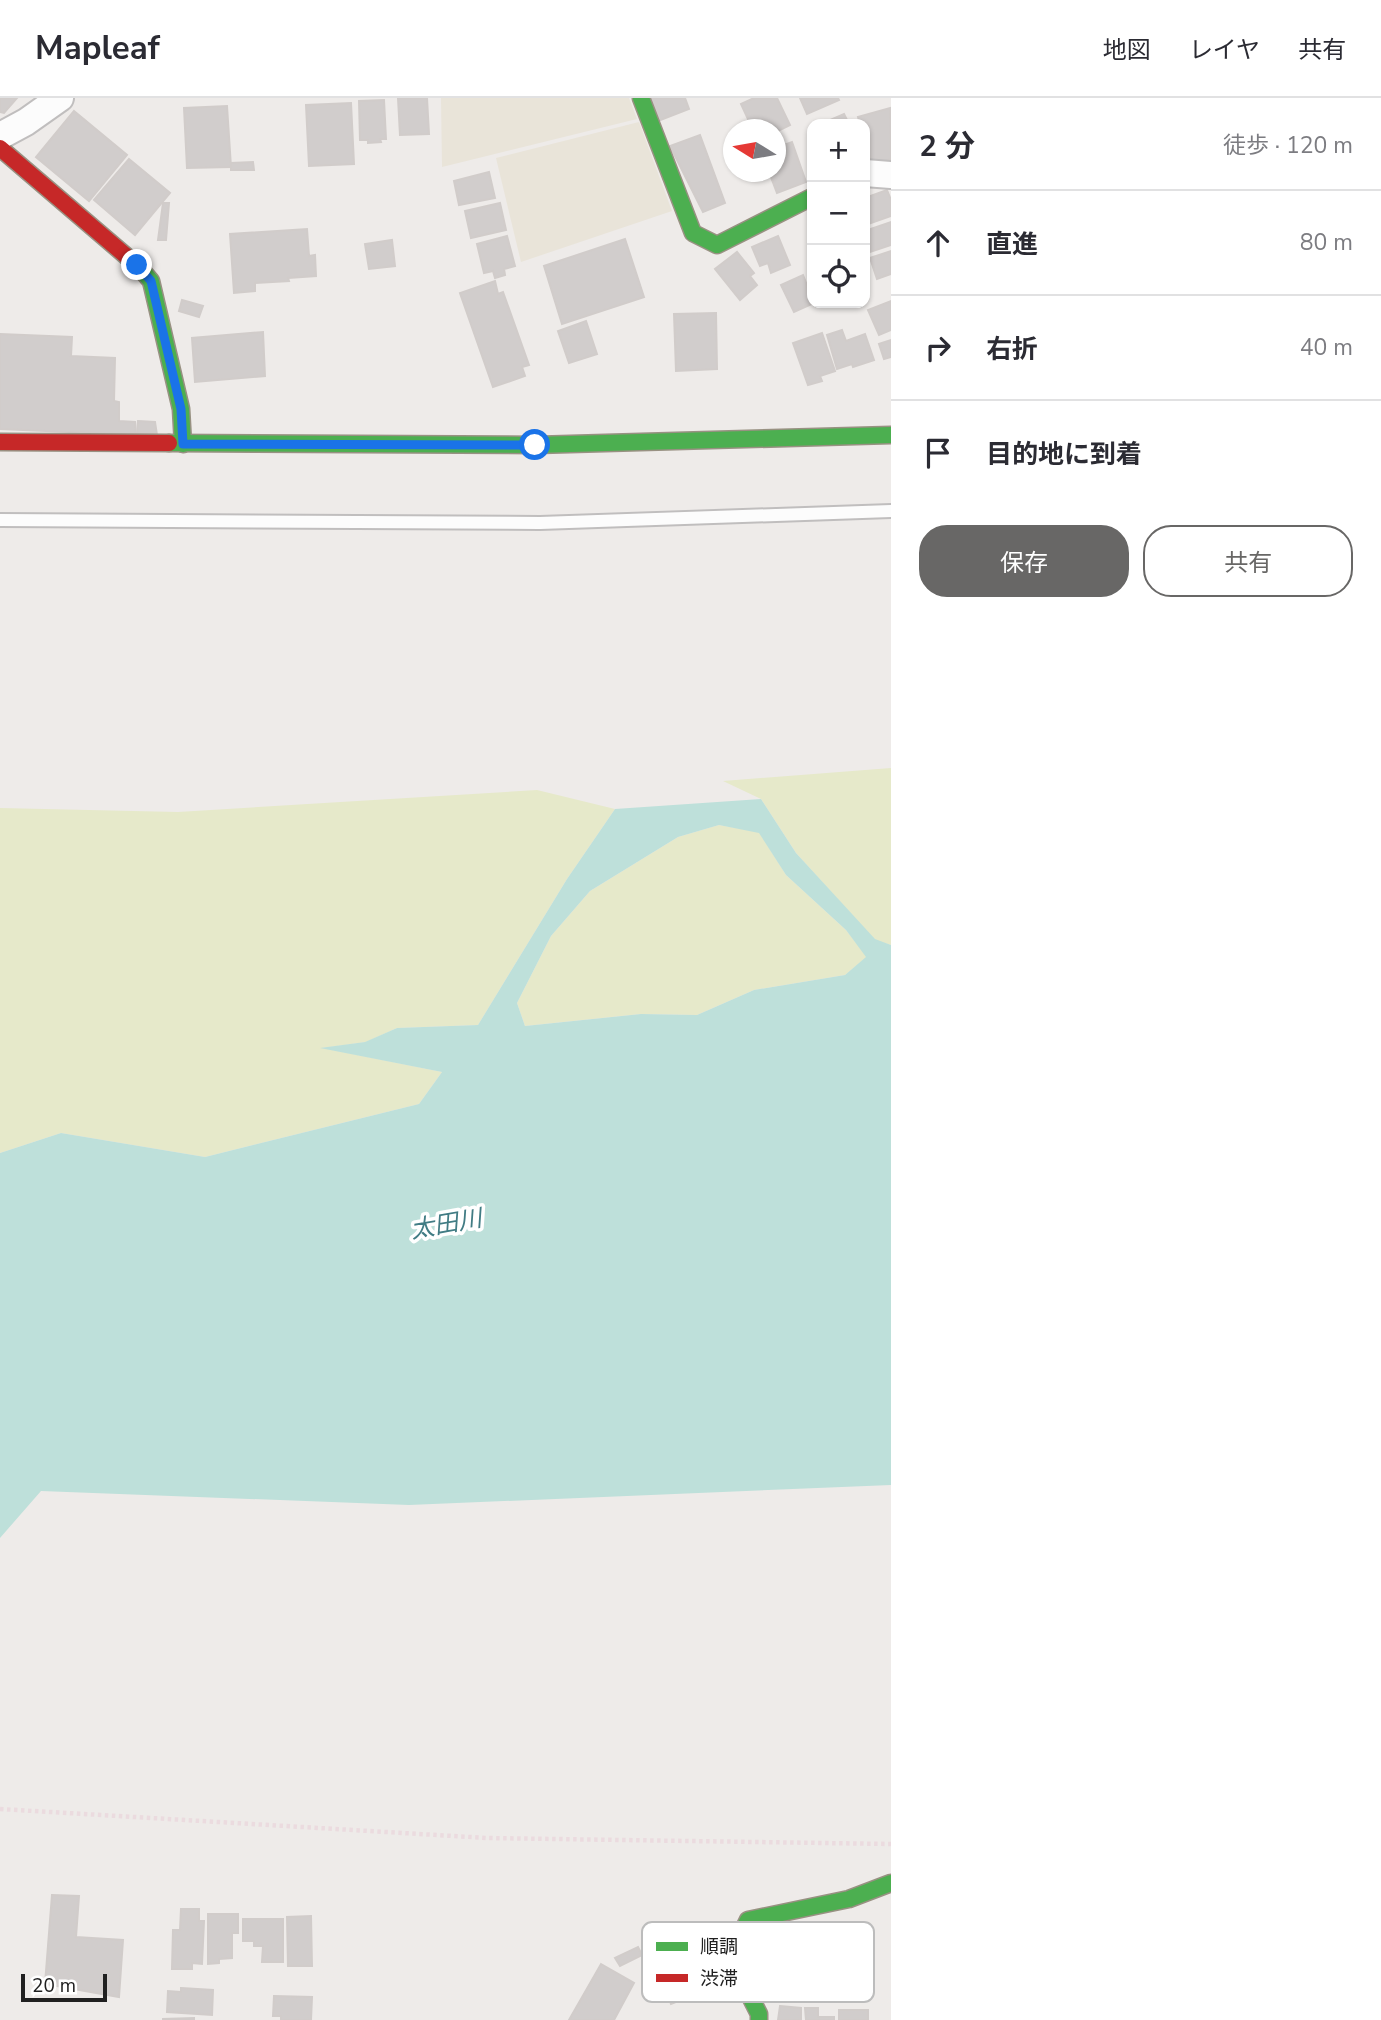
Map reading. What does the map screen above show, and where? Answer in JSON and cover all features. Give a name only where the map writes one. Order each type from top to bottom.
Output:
[{"type":"street","points":[[0,136],[60,98]]},
{"type":"street","points":[[641,98],[693,233],[717,245],[807,200]]},
{"type":"street","points":[[0,148],[137,265],[151,281],[181,409],[183,444]]},
{"type":"street","points":[[870,173],[891,175]]},
{"type":"street","points":[[0,442],[535,445],[891,435]]},
{"type":"street","points":[[747,1922],[849,1899],[891,1883]]},
{"type":"street","points":[[753,2002],[759,2020]]},
{"type":"lane","points":[[0,520],[540,523],[891,511]]},
{"type":"path","points":[[0,1809],[487,1838],[891,1844]]},
{"type":"shaded area","points":[[441,98],[629,98],[637,119],[442,167]]},
{"type":"shaded area","points":[[639,122],[672,211],[521,262],[496,158]]},
{"type":"green space","points":[[891,768],[891,945],[875,940],[796,853],[761,799],[723,781]]},
{"type":"green space","points":[[537,790],[615,809],[567,879],[478,1025],[397,1028],[366,1042],[323,1048],[442,1072],[419,1104],[205,1157],[61,1133],[0,1153],[0,808],[178,812]]},
{"type":"green space","points":[[719,825],[759,832],[786,875],[846,930],[867,957],[845,975],[754,990],[697,1015],[641,1014],[525,1026],[517,1003],[551,936],[590,891],[678,837]]},
{"type":"water","name":"太田川","points":[[761,799],[796,853],[875,939],[891,945],[891,1485],[409,1505],[41,1491],[0,1538],[0,1153],[61,1133],[205,1157],[419,1104],[442,1072],[320,1048],[365,1042],[397,1028],[478,1025],[567,879],[615,809]],"holes":[[[719,825],[759,833],[786,875],[846,930],[866,957],[845,975],[754,990],[697,1015],[641,1014],[525,1026],[517,1003],[551,936],[590,891],[678,837]]]},
{"type":"building","points":[[0,98],[17,98],[4,113],[0,112]]},
{"type":"building","points":[[398,98],[427,98],[429,134],[400,135]]},
{"type":"building","points":[[649,98],[685,98],[689,109],[658,121]]},
{"type":"building","points":[[754,98],[777,98],[790,125],[786,127],[786,119],[748,119],[741,104]]},
{"type":"building","points":[[800,98],[838,98],[839,100],[807,114]]},
{"type":"building","points":[[384,100],[386,139],[368,143],[368,140],[360,140],[359,101]]},
{"type":"building","points":[[351,103],[354,164],[309,166],[306,105]]},
{"type":"building","points":[[227,106],[231,167],[187,168],[184,108]]},
{"type":"building","points":[[890,108],[891,159],[872,165],[870,119],[858,117]]},
{"type":"building","points":[[74,111],[127,155],[89,201],[36,157]]},
{"type":"building","points":[[844,114],[846,119],[832,119]]},
{"type":"building","points":[[700,135],[725,203],[703,212],[670,146]]},
{"type":"building","points":[[792,142],[806,182],[777,193],[773,182],[786,182],[786,144]]},
{"type":"building","points":[[129,159],[170,193],[135,235],[94,200]]},
{"type":"building","points":[[253,162],[254,170],[231,170],[231,163]]},
{"type":"building","points":[[489,172],[495,198],[459,205],[454,181]]},
{"type":"building","points":[[887,190],[891,200],[891,216],[870,223],[870,196]]},
{"type":"building","points":[[163,203],[169,203],[166,240],[158,240]]},
{"type":"building","points":[[500,203],[506,230],[471,238],[465,211]]},
{"type":"building","points":[[891,222],[891,245],[870,252],[870,229]]},
{"type":"building","points":[[307,229],[309,256],[315,255],[316,276],[255,283],[255,291],[234,293],[230,234]]},
{"type":"building","points":[[507,236],[515,266],[504,269],[505,275],[495,278],[493,271],[484,273],[477,244]]},
{"type":"building","points":[[778,236],[790,265],[771,273],[768,263],[760,266],[752,247]]},
{"type":"building","points":[[625,239],[644,297],[562,324],[544,266]]},
{"type":"building","points":[[392,240],[395,266],[369,269],[365,244]]},
{"type":"building","points":[[891,251],[891,274],[877,279],[870,258]]},
{"type":"building","points":[[737,252],[754,273],[750,276],[757,285],[740,300],[715,269]]},
{"type":"building","points":[[803,275],[807,285],[807,306],[794,312],[781,285]]},
{"type":"building","points":[[495,281],[498,294],[503,292],[529,365],[522,367],[525,376],[493,387],[460,293]]},
{"type":"building","points":[[182,300],[203,306],[199,317],[179,311]]},
{"type":"building","points":[[891,301],[891,330],[879,335],[868,310]]},
{"type":"building","points":[[716,313],[717,369],[676,371],[674,314]]},
{"type":"building","points":[[586,321],[597,354],[569,363],[558,331]]},
{"type":"building","points":[[842,330],[846,341],[865,334],[874,360],[837,369],[827,335]]},
{"type":"building","points":[[263,332],[265,376],[195,382],[192,338]]},
{"type":"building","points":[[822,333],[835,371],[820,376],[822,381],[808,385],[793,343]]},
{"type":"building","points":[[0,334],[72,337],[71,356],[115,358],[114,401],[119,402],[119,421],[135,422],[136,435],[0,429]]},
{"type":"building","points":[[891,340],[891,357],[884,359],[879,344]]},
{"type":"building","points":[[138,421],[155,422],[157,435],[137,434]]},
{"type":"building","points":[[52,1895],[79,1896],[76,1937],[123,1940],[119,1997],[45,1984]]},
{"type":"building","points":[[181,1909],[199,1909],[199,1921],[204,1921],[202,1964],[192,1963],[192,1969],[172,1969],[173,1930],[180,1930]]},
{"type":"building","points":[[208,1914],[238,1914],[238,1933],[232,1933],[232,1958],[219,1959],[219,1963],[208,1964]]},
{"type":"building","points":[[311,1916],[312,1966],[288,1966],[287,1917]]},
{"type":"building","points":[[243,1919],[283,1919],[283,1962],[262,1962],[263,1946],[254,1946],[254,1941],[243,1941]]},
{"type":"building","points":[[638,1947],[642,1955],[620,1966],[615,1958]]},
{"type":"building","points":[[601,1964],[634,1983],[614,2020],[569,2020]]},
{"type":"building","points":[[181,1988],[213,1990],[212,2015],[167,2012],[168,1991],[181,1992]]},
{"type":"building","points":[[274,1996],[312,1997],[311,2020],[281,2020],[281,2016],[273,2016]]},
{"type":"building","points":[[780,2006],[801,2008],[801,2020],[778,2020]]},
{"type":"building","points":[[805,2008],[818,2008],[818,2017],[834,2017],[834,2020],[806,2020]]},
{"type":"building","points":[[839,2010],[868,2010],[868,2020],[839,2020]]},
{"type":"building","points":[[163,2019],[194,2020],[163,2020]]},
{"type":"traffic: fast","points":[[641,98],[693,233],[717,245],[807,200]]},
{"type":"traffic: fast","points":[[139,267],[151,281],[181,409],[183,444]]},
{"type":"traffic: fast","points":[[169,443],[535,445],[891,435]]},
{"type":"traffic: fast","points":[[747,1922],[849,1899],[891,1883]]},
{"type":"traffic: fast","points":[[753,2002],[759,2020]]},
{"type":"traffic: jam","points":[[0,148],[139,267]]},
{"type":"traffic: jam","points":[[0,442],[169,443]]},
{"type":"route","points":[[137,265],[151,281],[181,409],[183,444],[535,445]]}]
